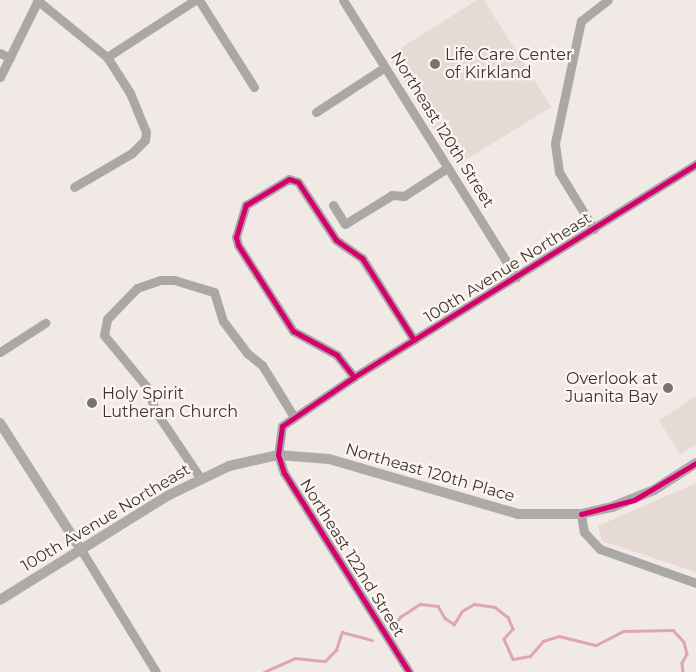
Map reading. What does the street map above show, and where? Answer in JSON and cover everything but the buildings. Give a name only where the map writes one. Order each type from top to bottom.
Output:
[{"type":"main road","points":[[0,423],[80,548]]},
{"type":"main road","name":"100th Avenue Northeast","points":[[0,600],[80,548],[201,479],[229,466],[278,455]]},
{"type":"main road","name":"Northeast 120th Place","points":[[278,455],[329,458],[518,514],[581,514],[634,500],[696,463]]},
{"type":"street","points":[[0,77],[38,0],[107,57],[144,121],[145,140],[132,153],[74,187]]},
{"type":"street","points":[[107,57],[195,0]]},
{"type":"street","points":[[199,0],[254,87]]},
{"type":"street","points":[[344,3],[355,0]]},
{"type":"street","points":[[594,229],[559,172],[555,157],[555,143],[578,30],[588,13],[608,0]]},
{"type":"street","name":"Northeast 120th Street","points":[[344,3],[516,276]]},
{"type":"street","points":[[0,53],[10,58]]},
{"type":"street","points":[[316,112],[385,67]]},
{"type":"street","name":"100th Avenue Northeast","points":[[278,455],[282,426],[294,416],[696,164]]},
{"type":"street","points":[[333,205],[345,224],[392,195],[404,196],[447,168]]},
{"type":"street","points":[[354,377],[337,355],[292,331],[243,252],[236,237],[246,205],[289,179],[298,182],[336,240],[362,258],[414,340]]},
{"type":"street","points":[[201,479],[156,412],[146,386],[104,335],[103,326],[111,314],[137,288],[154,281],[174,280],[214,292],[223,321],[247,353],[262,365],[294,416]]},
{"type":"street","points":[[0,352],[45,323]]},
{"type":"street","name":"Northeast 122nd Street","points":[[278,455],[284,473],[409,672]]},
{"type":"street","points":[[581,514],[584,532],[600,549],[696,583]]},
{"type":"street","points":[[80,548],[156,672]]},
{"type":"shaded area","points":[[477,0],[484,0],[551,107],[456,166],[388,56]]},
{"type":"shaded area","points":[[696,396],[696,444],[681,455],[659,421]]},
{"type":"shaded area","points":[[696,483],[696,572],[602,541],[598,526]]},
{"type":"waterway","points":[[391,629],[400,617],[420,604],[438,606],[445,618],[454,624],[462,611],[474,604],[495,607],[508,617],[513,629],[504,639],[513,659],[530,656],[543,641],[559,636],[596,645],[624,631],[673,630],[684,642],[687,654],[682,663],[683,672]]},
{"type":"waterway","points":[[264,672],[295,658],[325,661],[336,650],[342,632],[372,640]]},
{"type":"cycle path","points":[[409,672],[284,473],[278,455],[282,426],[354,377],[696,164]]},
{"type":"cycle path","points":[[354,377],[337,355],[293,331],[238,245],[236,237],[246,205],[289,179],[298,182],[336,240],[362,258],[414,340]]},
{"type":"cycle path","points":[[581,514],[634,500],[696,463]]},
{"type":"place","name":"Life Care Center of Kirkland","points":[[435,64]]},
{"type":"place","name":"Overlook at Juanita Bay","points":[[668,388]]},
{"type":"place","name":"Holy Spirit Lutheran Church","points":[[92,403]]}]
